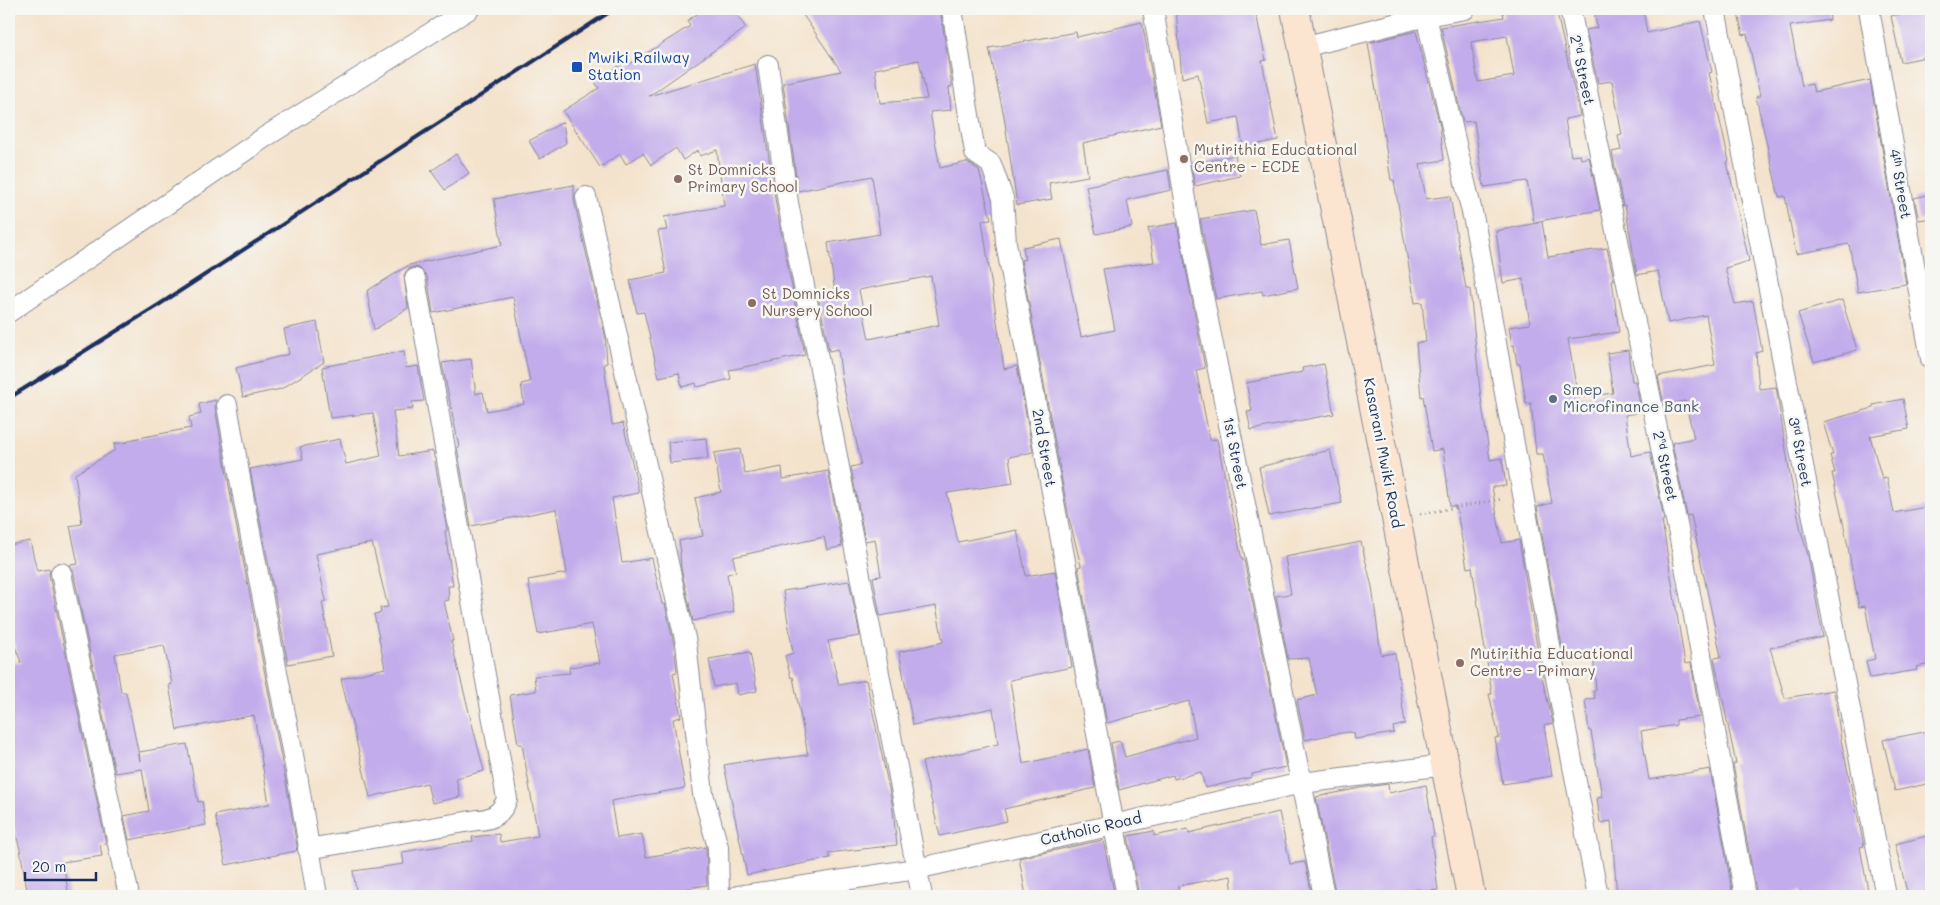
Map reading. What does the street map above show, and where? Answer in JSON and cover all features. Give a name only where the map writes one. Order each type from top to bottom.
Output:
[{"type":"main road","name":"Kasarani Mwiki Road","points":[[1295,9],[1471,896]]},
{"type":"street","points":[[9,312],[265,137],[469,9]]},
{"type":"street","name":"2nd Street","points":[[952,9],[975,153],[991,164],[1003,198],[1006,243],[1127,896]]},
{"type":"street","name":"1st Street","points":[[1153,9],[1192,241],[1324,896]]},
{"type":"street","points":[[1303,47],[1426,16],[1464,9]]},
{"type":"street","name":"2ⁿᵈ Street","points":[[1570,9],[1680,539],[1745,896]]},
{"type":"street","name":"3ʳᵈ Street","points":[[1715,9],[1886,896]]},
{"type":"street","name":"4ᵗʰ Street","points":[[1869,9],[1931,359]]},
{"type":"street","points":[[1426,16],[1475,225],[1552,657],[1598,896]]},
{"type":"street","points":[[768,65],[788,202],[922,896]]},
{"type":"street","points":[[586,197],[686,642],[703,794],[718,847],[719,896]]},
{"type":"street","points":[[308,849],[487,820],[503,810],[507,800],[416,279]]},
{"type":"street","points":[[227,405],[298,781],[317,896]]},
{"type":"street","points":[[62,573],[129,896]]},
{"type":"street","name":"Catholic Road","points":[[738,896],[916,869],[1302,783],[1445,765]]},
{"type":"path","points":[[1396,519],[1523,495]]},
{"type":"building","points":[[704,9],[733,9],[746,28],[649,96],[755,64],[776,205],[805,355],[729,370],[731,379],[697,387],[696,383],[682,387],[679,373],[659,377],[644,312],[637,313],[630,280],[666,273],[658,231],[667,230],[664,217],[724,206],[717,150],[700,156],[698,150],[683,160],[676,148],[651,165],[643,153],[626,164],[620,154],[600,167],[563,111],[599,88],[595,82],[626,61],[628,65],[690,26],[687,21]]},
{"type":"building","points":[[799,9],[940,9],[952,86],[949,87],[951,110],[930,112],[940,168],[967,162],[979,170],[991,219],[982,220],[1004,369],[1017,366],[1033,452],[1009,457],[1013,483],[947,493],[958,542],[1017,530],[1026,576],[1055,571],[1072,667],[1010,680],[1023,764],[1088,749],[1095,788],[1004,809],[1007,821],[940,836],[922,762],[998,744],[993,708],[913,725],[899,652],[943,642],[936,606],[880,616],[873,577],[881,576],[875,539],[865,541],[851,467],[860,465],[861,462],[842,380],[838,349],[829,351],[818,295],[835,292],[828,243],[880,234],[872,176],[798,191],[783,83],[841,71]],"holes":[[[919,60],[927,99],[880,103],[875,69]],[[931,276],[939,325],[869,339],[859,290]]]},
{"type":"building","points":[[1176,9],[1255,9],[1266,60],[1262,61],[1278,140],[1243,147],[1238,117],[1208,123],[1198,74],[1182,78]]},
{"type":"building","points":[[1502,9],[1556,9],[1580,116],[1565,119],[1571,156],[1580,155],[1581,159],[1589,157],[1600,210],[1534,222],[1527,181],[1484,187],[1474,121],[1463,122],[1441,27],[1504,17]],"holes":[[[1507,36],[1514,76],[1478,82],[1471,42]]]},
{"type":"building","points":[[1594,9],[1643,9],[1647,33],[1700,21],[1712,72],[1709,73],[1729,161],[1727,162],[1749,261],[1725,268],[1735,304],[1753,301],[1762,351],[1756,353],[1759,389],[1776,387],[1790,475],[1801,531],[1808,555],[1823,637],[1770,648],[1785,698],[1834,690],[1841,740],[1864,846],[1860,847],[1869,896],[1802,896],[1801,891],[1779,896],[1757,896],[1733,764],[1736,764],[1714,658],[1721,657],[1691,515],[1687,516],[1672,443],[1694,438],[1685,401],[1664,405],[1658,376],[1715,365],[1706,315],[1668,323],[1658,271],[1637,275],[1625,205],[1623,206],[1612,152],[1621,150],[1618,136],[1622,135],[1612,81],[1598,83],[1586,30],[1597,28]]},
{"type":"building","points":[[1737,9],[1829,9],[1830,20],[1790,26],[1802,86],[1812,84],[1814,92],[1870,80],[1906,284],[1858,292],[1849,244],[1796,254],[1785,196],[1779,197],[1756,97],[1760,96],[1747,34],[1743,35]]},
{"type":"building","points":[[1931,9],[1931,56],[1901,62],[1891,16]]},
{"type":"building","points":[[1142,22],[1161,125],[1083,143],[1088,176],[1049,183],[1052,199],[1017,205],[1004,116],[989,48],[1076,32],[1077,37]]},
{"type":"building","points":[[1416,31],[1440,126],[1444,160],[1420,164],[1426,199],[1450,196],[1466,289],[1470,289],[1480,391],[1490,460],[1502,458],[1506,486],[1492,487],[1502,543],[1519,540],[1543,681],[1553,723],[1544,725],[1552,776],[1503,784],[1495,738],[1499,737],[1489,694],[1492,694],[1472,567],[1467,568],[1456,506],[1450,506],[1443,449],[1432,451],[1423,396],[1421,397],[1416,343],[1426,342],[1422,302],[1415,303],[1394,180],[1391,180],[1368,43]]},
{"type":"building","points":[[563,122],[566,143],[540,159],[529,141]]},
{"type":"building","points":[[456,154],[469,173],[445,190],[431,171]]},
{"type":"building","points":[[1235,155],[1240,176],[1195,186],[1191,165]]},
{"type":"building","points":[[1168,170],[1171,190],[1127,200],[1132,227],[1096,234],[1086,186]]},
{"type":"building","points":[[574,185],[574,200],[605,335],[607,363],[604,364],[612,425],[623,423],[639,493],[612,498],[622,563],[652,558],[662,604],[665,604],[674,645],[677,672],[673,673],[681,717],[673,719],[685,788],[611,801],[617,838],[642,834],[646,857],[706,847],[707,885],[637,896],[357,896],[353,871],[404,864],[402,852],[473,841],[472,837],[499,834],[500,842],[538,836],[522,744],[518,744],[510,695],[536,691],[534,676],[570,673],[569,667],[600,663],[592,624],[538,634],[528,580],[567,573],[556,509],[471,526],[457,447],[459,447],[442,363],[471,359],[476,394],[483,392],[487,411],[524,404],[521,384],[530,382],[513,297],[433,313],[427,276],[419,268],[412,267],[404,275],[408,308],[374,330],[367,291],[409,265],[502,245],[494,199]]},
{"type":"building","points":[[1931,194],[1931,218],[1919,220],[1914,198]]},
{"type":"building","points":[[1254,210],[1261,245],[1289,240],[1298,288],[1263,295],[1262,291],[1216,299],[1200,219]]},
{"type":"building","points":[[1542,222],[1548,257],[1607,248],[1614,280],[1612,280],[1619,332],[1568,339],[1578,398],[1613,393],[1607,353],[1628,350],[1632,381],[1635,381],[1641,409],[1635,410],[1636,413],[1625,415],[1631,456],[1650,452],[1664,520],[1662,521],[1685,664],[1691,663],[1700,717],[1676,720],[1676,725],[1641,731],[1649,780],[1710,769],[1733,896],[1617,896],[1611,821],[1600,823],[1597,798],[1602,797],[1585,700],[1595,698],[1593,691],[1596,691],[1593,654],[1564,657],[1537,507],[1552,503],[1543,454],[1536,454],[1531,403],[1526,404],[1520,364],[1517,364],[1509,327],[1530,324],[1523,279],[1503,283],[1496,231]]},
{"type":"building","points":[[1177,223],[1205,368],[1196,370],[1210,440],[1217,439],[1242,560],[1244,560],[1286,767],[1252,774],[1252,777],[1205,788],[1201,772],[1174,779],[1173,775],[1119,790],[1111,743],[1120,741],[1125,757],[1196,737],[1189,701],[1107,723],[1078,567],[1081,566],[1069,518],[1021,260],[1025,259],[1023,247],[1061,239],[1081,337],[1115,330],[1103,269],[1154,262],[1148,228]]},
{"type":"building","points":[[1842,300],[1857,350],[1814,362],[1798,313]]},
{"type":"building","points":[[317,322],[324,362],[281,389],[243,397],[236,368],[289,354],[284,329]]},
{"type":"building","points":[[404,351],[406,368],[418,366],[424,401],[412,402],[413,409],[393,411],[399,456],[433,451],[447,530],[445,531],[453,586],[448,586],[449,600],[444,601],[453,641],[451,641],[484,771],[456,778],[460,797],[432,803],[427,783],[370,797],[341,679],[385,668],[374,614],[381,613],[380,608],[388,607],[372,543],[316,554],[326,601],[322,602],[332,656],[288,664],[250,469],[303,459],[300,447],[340,439],[346,464],[381,456],[373,413],[330,418],[322,367]]},
{"type":"building","points":[[1324,364],[1334,414],[1251,430],[1247,412],[1252,411],[1246,383],[1303,372],[1302,368]]},
{"type":"building","points":[[1903,399],[1909,429],[1870,436],[1882,479],[1887,478],[1894,513],[1931,506],[1931,664],[1916,667],[1917,670],[1870,678],[1866,661],[1875,659],[1865,606],[1859,607],[1832,473],[1835,473],[1830,455],[1833,455],[1823,422],[1873,408],[1873,405]]},
{"type":"building","points":[[216,400],[215,407],[232,503],[297,846],[296,851],[226,865],[215,815],[269,804],[254,715],[177,730],[169,685],[172,684],[164,645],[115,654],[121,692],[126,692],[140,761],[139,752],[187,744],[198,802],[202,801],[206,825],[129,840],[124,816],[149,811],[142,769],[115,773],[73,571],[70,565],[78,564],[70,526],[82,524],[75,474],[115,450],[114,444],[191,428],[189,417],[201,414],[199,404]]},
{"type":"building","points":[[706,438],[708,459],[670,463],[668,442]]},
{"type":"building","points":[[740,449],[745,474],[782,467],[783,479],[828,471],[842,546],[827,550],[824,537],[733,557],[736,572],[727,574],[734,612],[693,621],[681,568],[679,541],[703,536],[695,498],[721,492],[714,453]]},
{"type":"building","points":[[1330,450],[1342,503],[1269,516],[1259,467]]},
{"type":"building","points":[[30,541],[37,571],[50,569],[49,575],[106,844],[100,845],[102,856],[63,862],[69,896],[28,896],[20,849],[9,808],[9,664],[21,662],[9,631],[9,545]]},
{"type":"building","points":[[1361,542],[1372,587],[1381,655],[1395,653],[1405,724],[1393,727],[1394,733],[1355,739],[1354,733],[1350,732],[1305,740],[1297,700],[1317,695],[1309,658],[1288,659],[1276,596],[1291,594],[1285,557]]},
{"type":"building","points":[[849,581],[860,636],[828,641],[839,685],[866,680],[892,803],[897,845],[828,853],[830,858],[747,875],[724,765],[752,760],[752,762],[808,755],[793,677],[791,678],[785,656],[793,653],[783,591]]},
{"type":"building","points":[[750,652],[757,691],[738,695],[736,683],[714,687],[709,659]]},
{"type":"building","points":[[1929,731],[1931,740],[1931,783],[1895,791],[1883,740]]},
{"type":"building","points":[[1388,784],[1389,793],[1426,785],[1434,836],[1431,837],[1438,890],[1420,892],[1419,889],[1386,896],[1336,896],[1316,797]]},
{"type":"building","points":[[1279,812],[1290,864],[1305,862],[1312,896],[1233,896],[1231,876],[1178,886],[1179,896],[1139,896],[1128,836],[1154,831],[1154,836],[1188,829],[1189,833]]},
{"type":"building","points":[[1931,835],[1931,896],[1908,896],[1895,844]]},
{"type":"building","points":[[1103,840],[1115,896],[1026,896],[1019,858]]},
{"type":"railway","points":[[9,398],[160,304],[614,9]]},
{"type":"place","name":"Mwiki Railway Station","points":[[577,67]]},
{"type":"place","name":"Mutirithia Educational Centre - ECDE","points":[[1184,159]]},
{"type":"place","name":"St Domnicks Primary School","points":[[678,179]]},
{"type":"place","name":"St Domnicks Nursery School","points":[[752,303]]},
{"type":"place","name":"Smep Microfinance Bank","points":[[1553,399]]},
{"type":"place","name":"Mutirithia Educational Centre - Primary","points":[[1460,663]]}]
